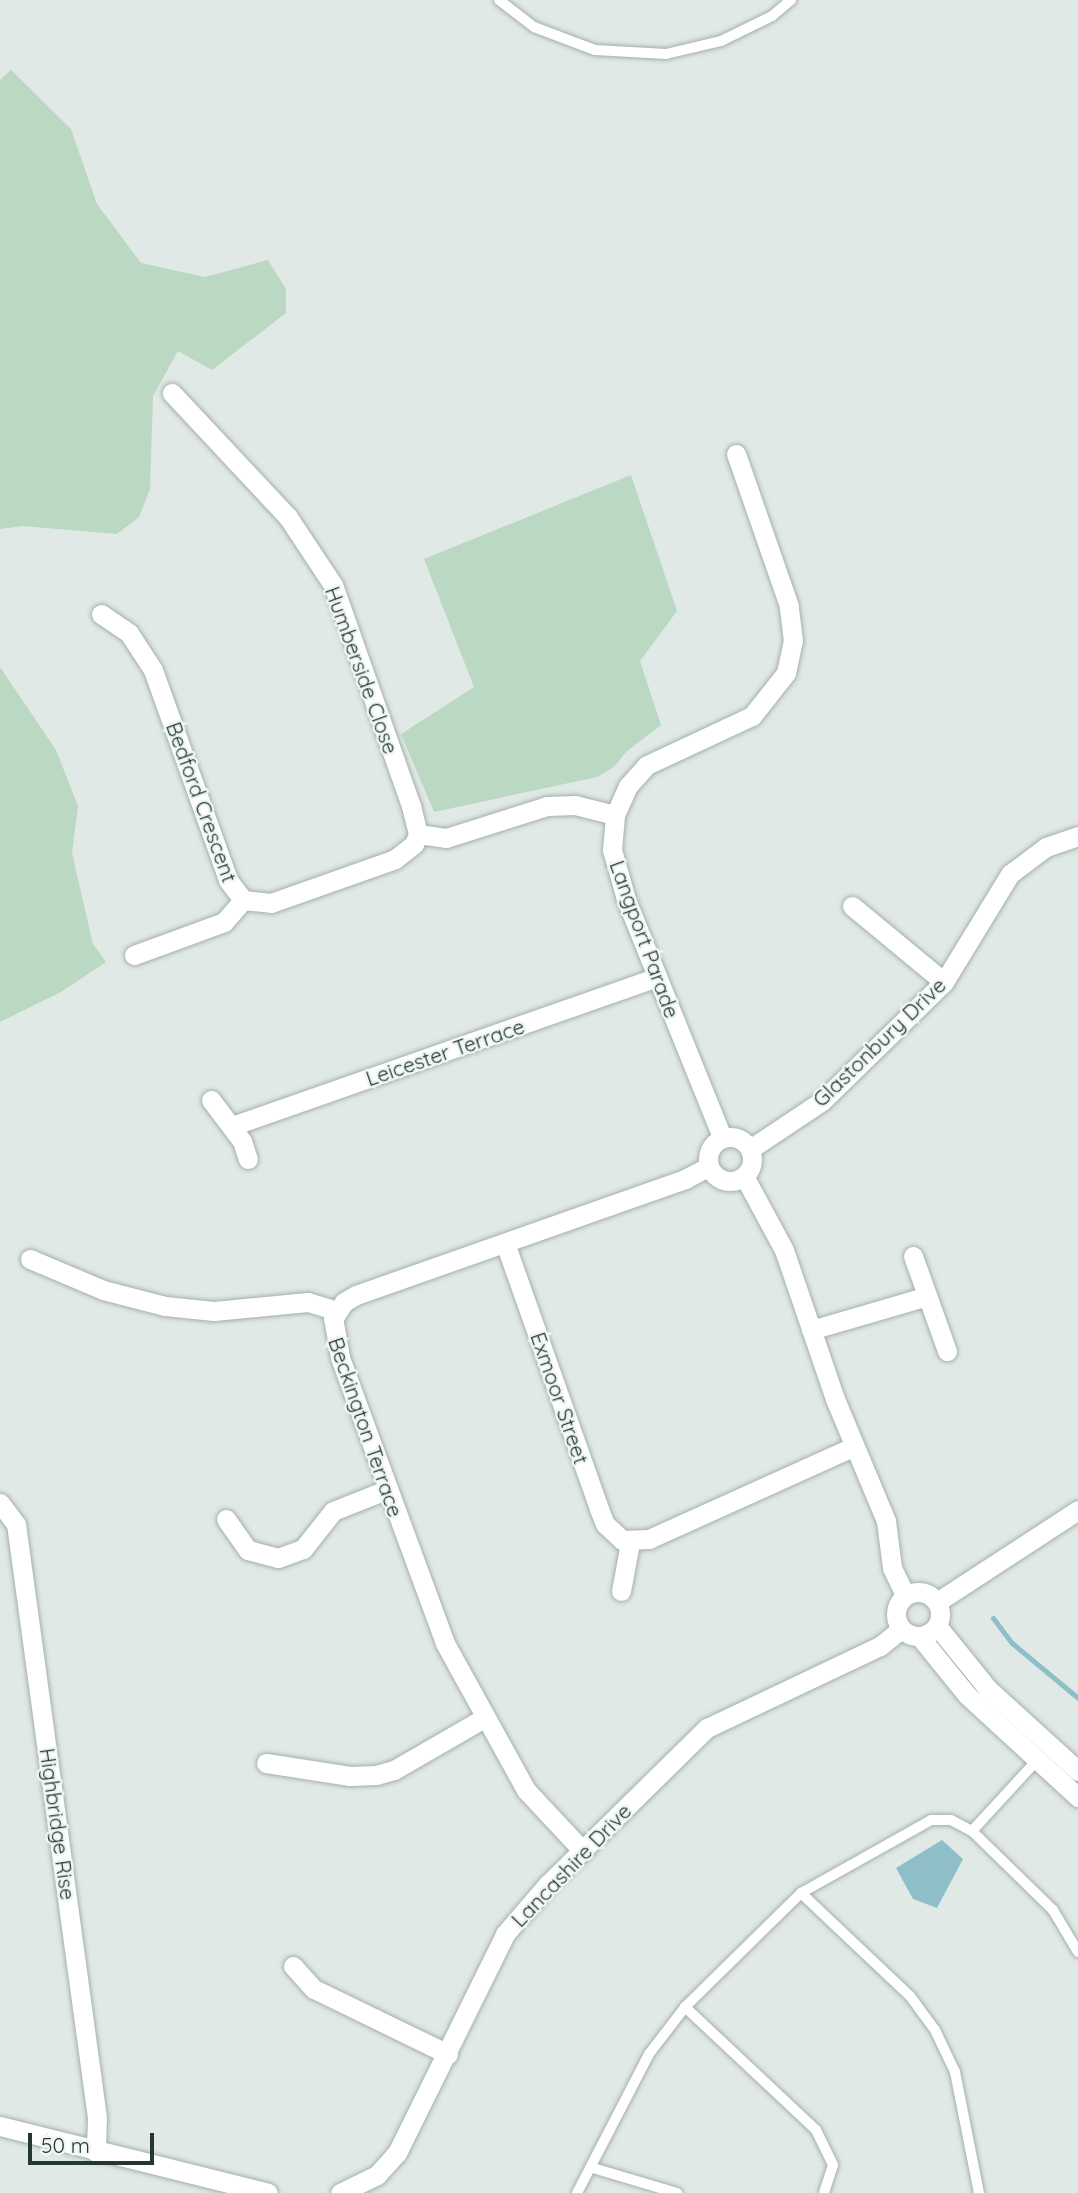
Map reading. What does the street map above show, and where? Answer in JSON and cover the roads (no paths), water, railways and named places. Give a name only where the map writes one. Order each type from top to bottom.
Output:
[{"type":"street","name":"Humberside Close","points":[[172,393],[288,517],[333,585],[418,834]]},
{"type":"street","name":"Langport Parade","points":[[722,1138],[617,875],[612,850],[615,815],[628,786],[647,765],[752,716],[786,673],[793,641],[791,615],[736,454]]},
{"type":"street","name":"Bedford Crescent","points":[[101,614],[129,634],[153,670],[228,880],[243,900],[271,903],[395,859],[410,850],[418,834]]},
{"type":"street","points":[[418,834],[446,838],[547,806],[575,805],[615,815]]},
{"type":"street","name":"Glastonbury Drive","points":[[750,1149],[822,1101],[944,982],[1010,874],[1046,847],[1078,836]]},
{"type":"street","points":[[134,955],[224,922],[243,900]]},
{"type":"street","points":[[852,906],[944,982]]},
{"type":"street","name":"Leicester Terrace","points":[[232,1126],[657,977]]},
{"type":"street","points":[[211,1100],[232,1126],[248,1159]]},
{"type":"street","points":[[722,1138],[739,1138],[750,1149],[752,1163],[744,1176],[725,1181],[708,1167],[709,1150],[722,1138]]},
{"type":"street","name":"Beckington Terrace","points":[[583,1851],[531,1797],[484,1718],[432,1615],[333,1336],[337,1311],[356,1295],[708,1167]]},
{"type":"street","points":[[744,1176],[784,1250],[853,1447],[886,1521],[892,1568],[905,1595]]},
{"type":"street","name":"Exmoor Street","points":[[505,1243],[599,1509],[613,1533],[629,1543]]},
{"type":"street","points":[[912,1256],[947,1351]]},
{"type":"street","points":[[30,1259],[103,1290],[165,1306],[214,1311],[308,1302],[337,1311]]},
{"type":"street","points":[[811,1330],[927,1296]]},
{"type":"street","points":[[621,1591],[629,1543],[649,1539],[853,1447]]},
{"type":"street","points":[[226,1519],[248,1550],[278,1559],[303,1549],[333,1511],[386,1490]]},
{"type":"street","name":"Highbridge Rise","points":[[0,1503],[16,1524],[97,2118],[96,2152]]},
{"type":"street","points":[[937,1602],[1078,1510]]},
{"type":"street","points":[[905,1595],[926,1593],[937,1602]]},
{"type":"street","points":[[905,1595],[895,1611],[901,1629],[920,1637],[967,1695],[1078,1797]]},
{"type":"street","points":[[937,1602],[937,1626],[988,1689],[1078,1771]]},
{"type":"street","points":[[920,1637],[937,1626]]},
{"type":"street","name":"Lancashire Drive","points":[[340,2193],[377,2175],[397,2153],[505,1934],[583,1851],[707,1728],[880,1646],[901,1629]]},
{"type":"street","points":[[266,1763],[350,1776],[376,1775],[394,1770],[484,1718]]},
{"type":"street","points":[[293,1966],[314,1989],[448,2054]]},
{"type":"street","points":[[0,2126],[268,2193]]},
{"type":"lane","points":[[499,0],[534,27],[595,50],[666,54],[721,41],[772,16],[791,0]]},
{"type":"lane","points":[[972,1831],[1051,1746]]},
{"type":"lane","points":[[578,2193],[649,2054],[685,2007],[801,1894],[931,1821],[951,1820],[972,1831],[1053,1910],[1078,1952]]},
{"type":"lane","points":[[801,1894],[910,1996],[935,2030],[955,2072],[979,2193]]},
{"type":"lane","points":[[685,2007],[816,2130],[833,2165],[824,2193]]},
{"type":"lane","points":[[593,2168],[677,2193]]},
{"type":"water","points":[[942,1840],[963,1859],[937,1908],[913,1899],[896,1868]]},
{"type":"waterway","points":[[993,1618],[1012,1643],[1078,1698]]}]
